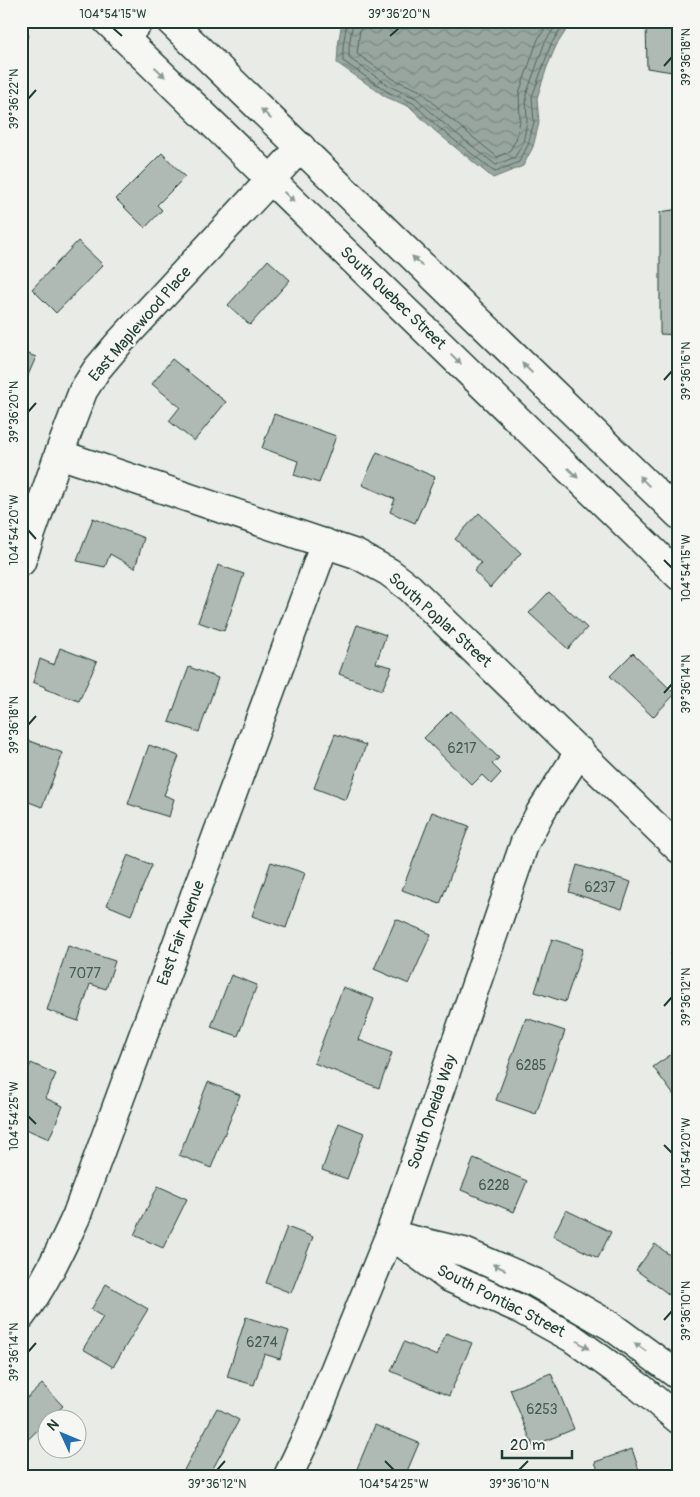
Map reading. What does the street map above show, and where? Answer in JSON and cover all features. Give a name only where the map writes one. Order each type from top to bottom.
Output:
[{"type":"street","points":[[170,21],[679,516]]},
{"type":"street","name":"South Quebec Street","points":[[124,27],[270,179],[679,576]]},
{"type":"street","name":"East Maplewood Place","points":[[21,562],[83,391],[97,369],[301,147]]},
{"type":"street","name":"South Poplar Street","points":[[59,454],[356,554],[389,572],[410,588],[679,849]]},
{"type":"street","name":"East Fair Avenue","points":[[21,1316],[58,1256],[76,1217],[325,543]]},
{"type":"street","name":"South Oneida Way","points":[[288,1476],[310,1430],[390,1234],[525,842],[540,813],[580,751]]},
{"type":"street","name":"South Pontiac Street","points":[[390,1234],[464,1252],[536,1283],[611,1326],[679,1376]]},
{"type":"street","name":"South Pontiac Street","points":[[390,1234],[448,1277],[518,1308],[572,1338],[628,1378],[679,1420]]},
{"type":"water","points":[[342,21],[572,21],[556,46],[547,67],[537,98],[539,123],[533,147],[523,166],[493,178],[434,130],[410,107],[386,97],[337,63]]},
{"type":"building","points":[[646,21],[679,21],[679,73],[647,68]]},
{"type":"building","points":[[21,31],[29,35],[21,49]]},
{"type":"building","points":[[162,153],[185,177],[157,205],[162,210],[145,228],[116,199]]},
{"type":"building","points":[[679,209],[679,335],[660,334],[660,212]]},
{"type":"building","points":[[78,241],[103,265],[56,313],[32,289]]},
{"type":"building","points":[[268,260],[290,280],[250,325],[228,305]]},
{"type":"building","points":[[21,351],[36,357],[25,382],[21,380]]},
{"type":"building","points":[[172,359],[226,402],[194,441],[169,421],[180,407],[152,384]]},
{"type":"building","points":[[274,414],[336,436],[319,483],[294,475],[298,461],[262,448]]},
{"type":"building","points":[[377,452],[435,477],[415,523],[390,512],[395,499],[362,485]]},
{"type":"building","points":[[479,513],[521,553],[490,588],[474,571],[481,563],[455,539]]},
{"type":"building","points":[[93,518],[144,538],[135,568],[110,554],[105,567],[77,561]]},
{"type":"building","points":[[218,565],[244,574],[224,631],[198,622]]},
{"type":"building","points":[[549,592],[587,628],[568,649],[529,613]]},
{"type":"building","points":[[357,625],[386,635],[376,663],[392,667],[382,690],[339,674]]},
{"type":"building","points":[[60,648],[97,662],[79,701],[45,689],[45,687],[33,682],[40,659],[54,665]]},
{"type":"building","points":[[633,653],[675,694],[653,717],[610,676]]},
{"type":"building","points":[[189,667],[218,678],[199,732],[169,722]]},
{"type":"building","points":[[451,711],[499,758],[492,764],[501,773],[491,784],[482,775],[472,785],[424,738]]},
{"type":"building","points":[[335,734],[366,745],[346,800],[314,788]]},
{"type":"building","points":[[21,738],[63,753],[42,807],[21,799]]},
{"type":"building","points":[[149,745],[179,756],[164,795],[174,799],[169,817],[128,804]]},
{"type":"building","points":[[432,812],[469,826],[440,904],[402,890]]},
{"type":"building","points":[[128,855],[152,865],[131,915],[107,905]]},
{"type":"building","points":[[271,862],[305,873],[286,928],[252,916]]},
{"type":"building","points":[[577,865],[631,882],[622,909],[569,892]]},
{"type":"building","points":[[396,919],[431,934],[409,984],[374,969]]},
{"type":"building","points":[[552,939],[583,949],[565,1002],[535,992]]},
{"type":"building","points":[[68,946],[115,961],[106,989],[90,984],[78,1021],[47,1010]]},
{"type":"building","points":[[679,946],[679,964],[670,954]]},
{"type":"building","points":[[231,975],[257,985],[238,1036],[211,1027]]},
{"type":"building","points":[[343,987],[374,999],[359,1040],[392,1053],[379,1088],[314,1063]]},
{"type":"building","points":[[526,1018],[565,1031],[536,1114],[496,1100]]},
{"type":"building","points":[[679,1049],[679,1102],[653,1067]]},
{"type":"building","points":[[31,1063],[56,1074],[45,1098],[63,1106],[49,1139],[21,1127],[21,1085]]},
{"type":"building","points":[[208,1082],[240,1095],[211,1168],[179,1155]]},
{"type":"building","points":[[339,1123],[364,1133],[347,1179],[322,1170]]},
{"type":"building","points":[[474,1158],[527,1181],[514,1212],[461,1190]]},
{"type":"building","points":[[158,1186],[187,1199],[163,1248],[134,1235]]},
{"type":"building","points":[[566,1210],[611,1232],[598,1258],[553,1236]]},
{"type":"building","points":[[287,1227],[313,1237],[291,1293],[266,1283]]},
{"type":"building","points":[[655,1244],[679,1262],[679,1302],[636,1270]]},
{"type":"building","points":[[106,1284],[148,1309],[113,1367],[83,1349],[103,1317],[91,1310]]},
{"type":"building","points":[[246,1317],[289,1331],[280,1359],[264,1354],[254,1385],[227,1377]]},
{"type":"building","points":[[446,1333],[472,1343],[449,1396],[391,1371],[404,1342],[437,1356]]},
{"type":"building","points":[[551,1373],[574,1429],[533,1446],[510,1389]]},
{"type":"building","points":[[42,1384],[63,1406],[59,1410],[38,1410],[38,1430],[22,1445],[21,1404]]},
{"type":"building","points":[[217,1408],[239,1420],[209,1476],[196,1476],[184,1470]]},
{"type":"building","points":[[375,1425],[419,1443],[405,1476],[354,1476]]},
{"type":"building","points":[[632,1449],[641,1476],[600,1476],[595,1462]]}]
